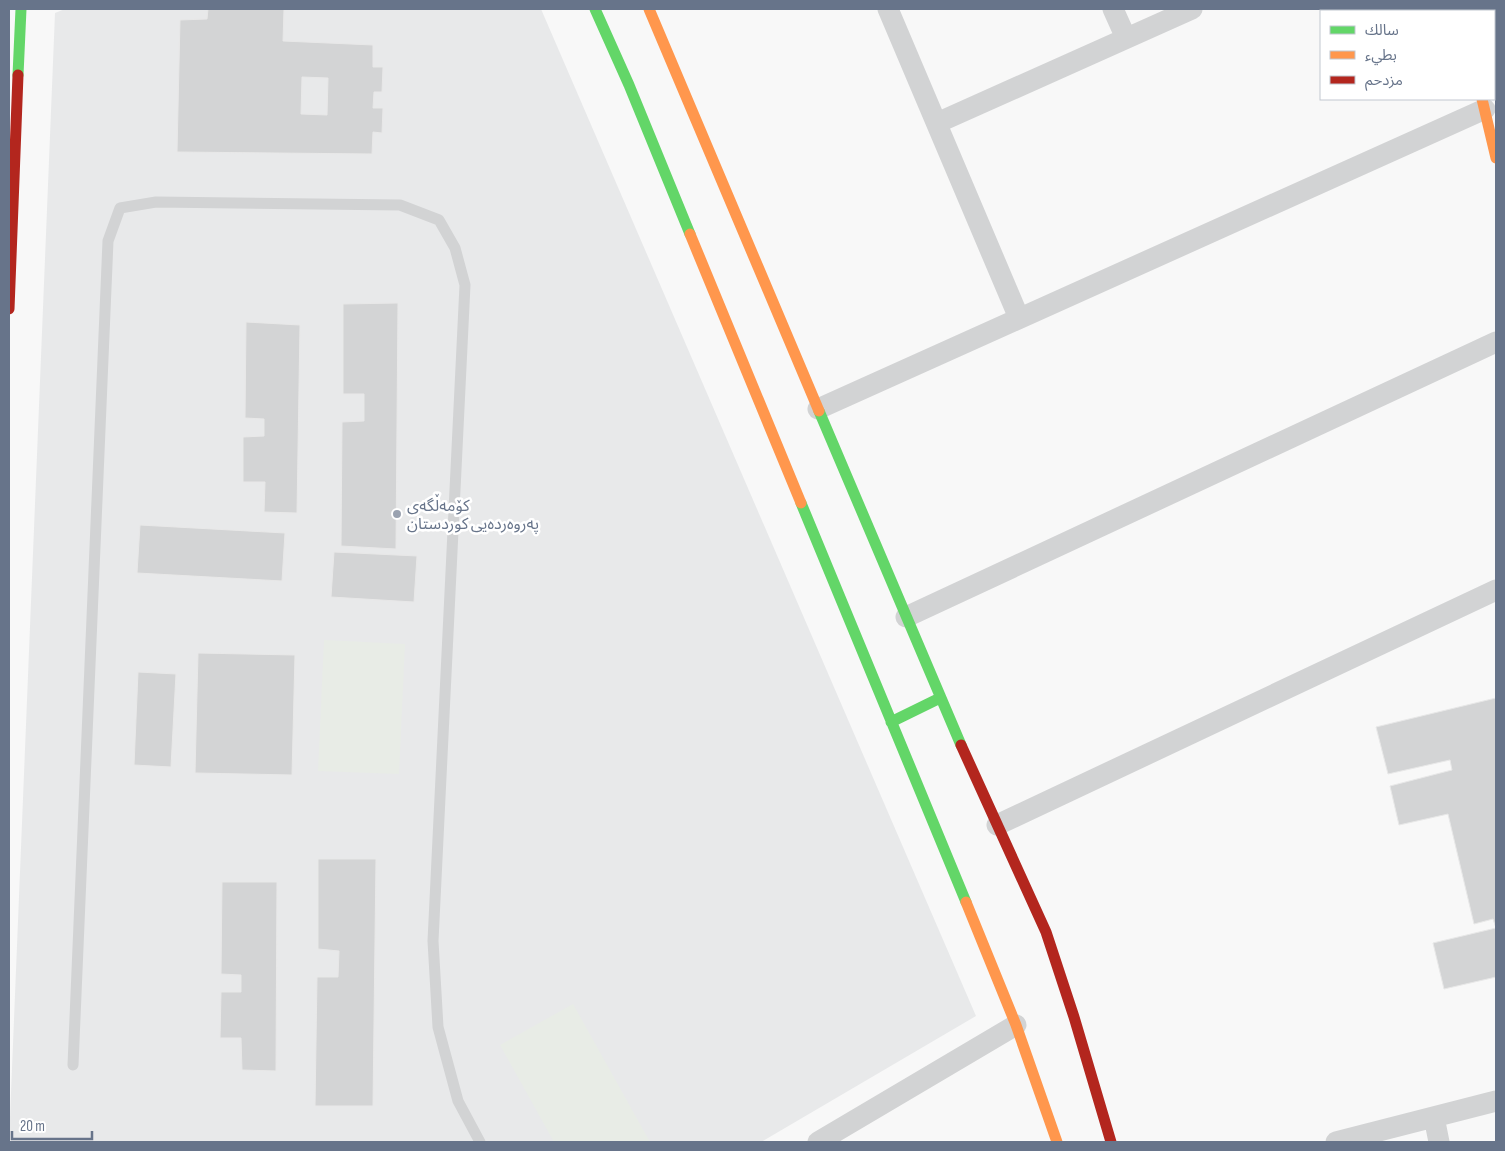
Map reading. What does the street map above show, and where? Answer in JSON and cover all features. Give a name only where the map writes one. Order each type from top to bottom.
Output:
[{"type":"street","points":[[9,309],[20,9]]},
{"type":"street","points":[[595,9],[629,85],[1016,1025],[1057,1142]]},
{"type":"street","points":[[649,9],[940,698],[1046,932],[1074,1017],[1111,1142]]},
{"type":"street","points":[[888,9],[1019,318]]},
{"type":"street","points":[[1113,9],[1126,38]]},
{"type":"street","points":[[937,123],[1192,9]]},
{"type":"street","points":[[818,409],[1483,104],[1496,158]]},
{"type":"street","points":[[906,617],[1496,342]]},
{"type":"street","points":[[997,825],[1496,590]]},
{"type":"street","points":[[891,722],[940,698]]},
{"type":"street","points":[[818,1142],[1016,1025]]},
{"type":"street","points":[[1336,1142],[1496,1101]]},
{"type":"street","points":[[1434,1117],[1439,1142]]},
{"type":"lane","points":[[72,1065],[108,241],[120,208],[156,202],[400,205],[438,220],[455,248],[465,285],[432,941],[438,1027],[458,1101],[480,1142]]},
{"type":"shaded area","name":"كۆمەڵگەی پەروەردەیی كوردستان","points":[[65,9],[541,9],[976,1016],[761,1142],[9,1142],[55,13]]},
{"type":"shaded area","points":[[324,640],[405,644],[399,774],[318,771]]},
{"type":"shaded area","points":[[573,1004],[650,1142],[554,1142],[500,1045]]},
{"type":"building","points":[[208,9],[284,9],[283,41],[373,45],[373,67],[383,67],[382,92],[374,92],[373,108],[383,108],[382,133],[373,132],[372,154],[177,152],[180,20],[207,19]],"holes":[[[302,77],[328,78],[327,115],[301,114]]]},
{"type":"building","points":[[398,303],[396,549],[341,546],[342,422],[364,421],[364,394],[343,394],[343,304]]},
{"type":"building","points":[[246,322],[300,325],[297,513],[264,512],[265,482],[243,482],[243,437],[264,436],[264,419],[245,418]]},
{"type":"building","points":[[140,525],[285,533],[282,581],[137,573]]},
{"type":"building","points":[[334,552],[417,556],[414,602],[331,597]]},
{"type":"building","points":[[198,653],[295,655],[292,775],[195,773]]},
{"type":"building","points":[[138,672],[176,674],[171,767],[134,765]]},
{"type":"building","points":[[1496,698],[1496,928],[1493,919],[1474,924],[1448,814],[1399,825],[1390,786],[1452,770],[1450,760],[1388,774],[1376,727]]},
{"type":"building","points":[[318,859],[376,859],[373,1106],[315,1106],[317,977],[338,977],[339,951],[318,949]]},
{"type":"building","points":[[222,882],[277,882],[276,1071],[242,1070],[241,1038],[220,1038],[221,992],[241,992],[241,975],[221,974]]},
{"type":"building","points":[[1496,928],[1496,977],[1444,989],[1433,943]]},
{"type":"traffic: fast","points":[[18,75],[21,9]]},
{"type":"traffic: fast","points":[[595,9],[629,85],[690,234]]},
{"type":"traffic: fast","points":[[819,411],[961,745]]},
{"type":"traffic: fast","points":[[801,503],[966,902]]},
{"type":"traffic: fast","points":[[891,722],[940,698]]},
{"type":"traffic: slow","points":[[649,9],[819,411]]},
{"type":"traffic: slow","points":[[1482,100],[1496,158]]},
{"type":"traffic: slow","points":[[690,234],[801,503]]},
{"type":"traffic: slow","points":[[966,902],[1016,1025],[1057,1142]]},
{"type":"traffic: jam","points":[[9,309],[18,75]]},
{"type":"traffic: jam","points":[[961,745],[1046,932],[1074,1017],[1111,1142]]},
{"type":"place","name":"كۆمەڵگەی پەروەردەیی كوردستان","points":[[397,514]]}]
